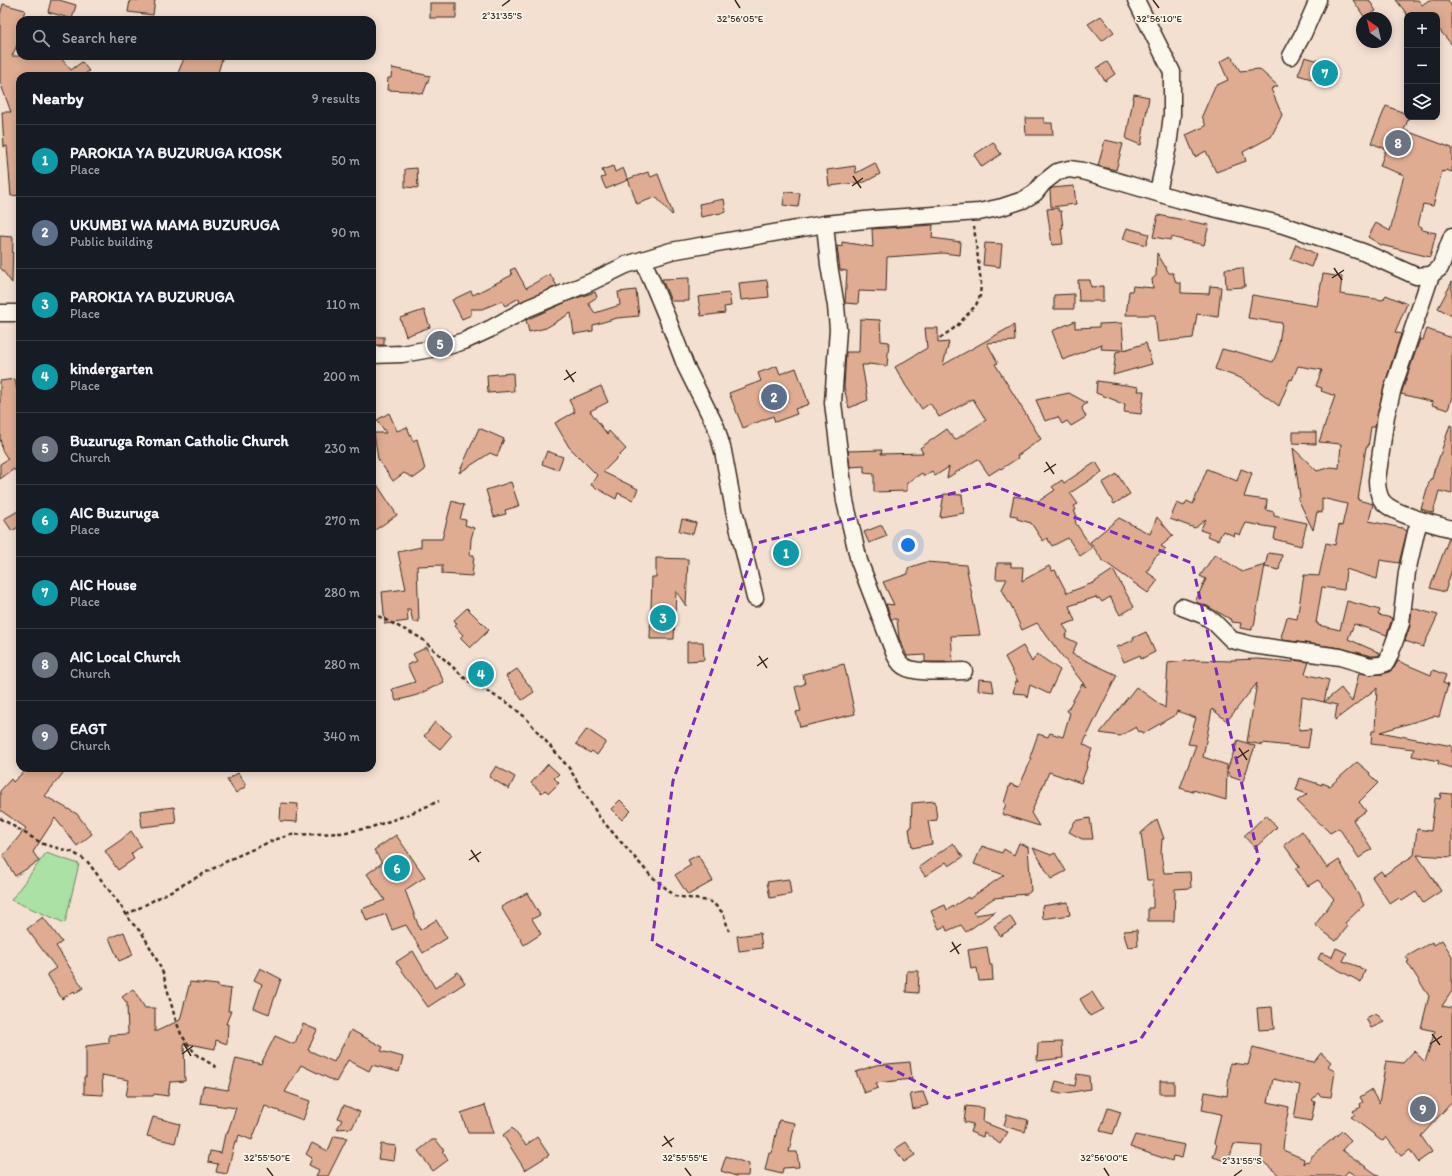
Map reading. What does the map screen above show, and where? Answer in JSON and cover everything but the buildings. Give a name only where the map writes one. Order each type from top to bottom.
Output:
[{"type":"street","points":[[1136,0],[1172,72],[1172,115],[1168,146],[1158,192]]},
{"type":"street","points":[[1291,56],[1303,34],[1318,0]]},
{"type":"street","points":[[376,355],[408,353],[448,346],[464,341],[490,329],[528,308],[591,282],[626,265],[671,251],[825,224],[971,212],[1002,207],[1024,200],[1035,193],[1043,183],[1057,172],[1069,169],[1083,171],[1181,200],[1283,225],[1363,252],[1416,276],[1431,275]]},
{"type":"street","points":[[825,224],[838,329],[833,403],[845,501],[859,561],[899,662],[904,667],[915,670],[964,671]]},
{"type":"street","points":[[1452,236],[1440,268],[1431,275],[1393,388],[1386,416],[1377,480],[1381,500],[1390,509],[1420,520],[1452,529]]},
{"type":"street","points":[[643,260],[686,367],[716,427],[723,451],[734,510],[755,598]]},
{"type":"street","points":[[0,314],[16,313]]},
{"type":"street","points":[[1182,607],[1203,615],[1214,622],[1225,635],[1232,640],[1252,645],[1340,657],[1370,666],[1386,663],[1401,623],[1407,572],[1420,520]]},
{"type":"path","points":[[940,338],[957,326],[976,305],[980,296],[981,283],[971,212]]},
{"type":"path","points":[[376,616],[421,638],[468,681],[508,703],[525,717],[569,768],[600,818],[650,875],[675,896],[709,901],[715,904],[723,913],[729,931]]},
{"type":"path","points":[[126,915],[232,858],[274,840],[290,835],[341,833],[369,828],[407,815],[439,801]]},
{"type":"path","points":[[0,818],[43,844],[72,852],[87,861],[102,879],[131,922],[142,933],[155,956],[163,973],[175,1018],[181,1034],[198,1056],[218,1068]]},
{"type":"highlighted area","points":[[989,484],[1192,563],[1259,860],[1140,1040],[947,1098],[652,942],[673,781],[757,543]]},
{"type":"green space","points":[[46,853],[79,864],[65,923],[11,900]]},
{"type":"place","name":"AIC House","points":[[1325,73]]},
{"type":"place","name":"AIC Local Church","points":[[1398,143]]},
{"type":"place","name":"Buzuruga Roman Catholic Church","points":[[440,344]]},
{"type":"place","name":"UKUMBI WA MAMA BUZURUGA","points":[[774,397]]},
{"type":"place","name":"PAROKIA YA BUZURUGA KIOSK","points":[[786,553]]},
{"type":"place","name":"PAROKIA YA BUZURUGA","points":[[663,618]]},
{"type":"place","name":"kindergarten","points":[[481,674]]},
{"type":"place","name":"AIC Buzuruga","points":[[397,868]]},
{"type":"place","name":"EAGT","points":[[1423,1109]]}]
